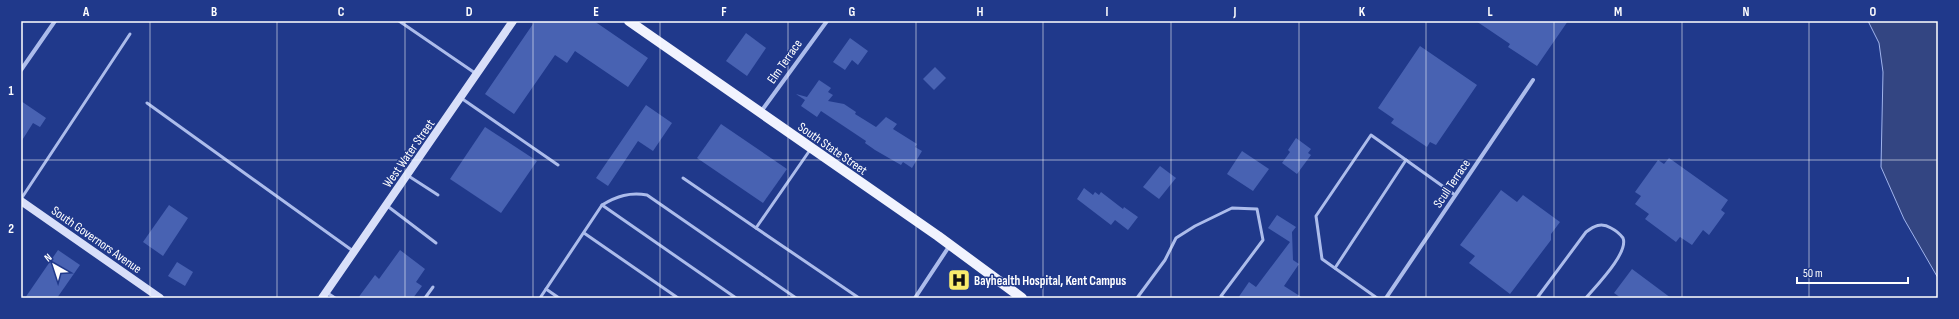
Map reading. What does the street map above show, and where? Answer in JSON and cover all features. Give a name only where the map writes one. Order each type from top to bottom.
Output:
[{"type":"main road","name":"South State Street","points":[[629,21],[950,245],[1022,298]]},
{"type":"street","name":"West Water Street","points":[[324,295],[513,21]]},
{"type":"street","name":"Elm Terrace","points":[[760,113],[826,21]]},
{"type":"street","points":[[21,70],[54,22]]},
{"type":"street","name":"Scull Terrace","points":[[1386,298],[1533,80]]},
{"type":"street","name":"South Governors Avenue","points":[[21,200],[160,298]]},
{"type":"street","points":[[915,298],[950,245]]},
{"type":"lane","points":[[400,21],[477,74]]},
{"type":"lane","points":[[21,200],[130,34]]},
{"type":"lane","points":[[461,97],[558,165]]},
{"type":"lane","points":[[147,103],[354,252]]},
{"type":"lane","points":[[1377,298],[1322,259],[1316,216],[1371,135],[1455,195]]},
{"type":"lane","points":[[756,228],[811,148]]},
{"type":"lane","points":[[1334,268],[1406,160]]},
{"type":"lane","points":[[407,175],[438,195]]},
{"type":"lane","points":[[683,178],[860,298]]},
{"type":"lane","points":[[540,298],[602,205],[614,198],[634,193],[648,195],[796,298]]},
{"type":"lane","points":[[386,205],[436,243]]},
{"type":"lane","points":[[602,205],[736,298]]},
{"type":"lane","points":[[1137,298],[1165,260],[1176,238],[1194,226],[1232,208],[1257,209],[1263,240],[1221,296],[1224,298]]},
{"type":"lane","points":[[1538,298],[1586,232],[1600,224],[1607,225],[1617,232],[1623,239],[1624,246],[1619,257],[1586,298]]},
{"type":"lane","points":[[584,233],[678,298]]},
{"type":"lane","points":[[425,298],[432,287]]},
{"type":"lane","points":[[546,289],[559,298]]},
{"type":"lane","points":[[324,295],[335,298]]},
{"type":"water","points":[[1868,21],[1938,21],[1938,278],[1904,219],[1881,167],[1883,72],[1879,43]]},
{"type":"building","points":[[535,21],[594,21],[648,58],[628,87],[575,51],[567,63],[555,55],[514,114],[485,94]]},
{"type":"building","points":[[1476,21],[1568,21],[1537,66],[1508,47],[1510,44]]},
{"type":"building","points":[[746,33],[766,48],[747,76],[726,61]]},
{"type":"building","points":[[850,38],[868,51],[858,65],[852,60],[845,70],[833,62]]},
{"type":"building","points":[[1420,46],[1477,85],[1436,145],[1430,142],[1427,147],[1391,123],[1394,119],[1378,108]]},
{"type":"building","points":[[935,67],[946,78],[934,90],[923,79]]},
{"type":"building","points":[[819,80],[831,88],[828,92],[833,95],[828,101],[844,104],[856,112],[855,114],[876,127],[886,117],[897,124],[893,129],[917,144],[915,147],[922,151],[912,168],[903,162],[901,165],[875,150],[865,143],[866,141],[821,111],[817,117],[801,106],[805,100],[796,94],[807,97]]},
{"type":"building","points":[[21,101],[46,118],[40,127],[33,123],[21,142]]},
{"type":"building","points":[[646,105],[672,123],[653,151],[638,141],[608,186],[596,178]]},
{"type":"building","points":[[721,124],[787,169],[763,203],[697,158]]},
{"type":"building","points":[[485,127],[537,161],[501,213],[450,179]]},
{"type":"building","points":[[1296,138],[1311,149],[1308,153],[1311,155],[1297,174],[1282,163],[1290,152],[1288,150]]},
{"type":"building","points":[[1242,151],[1269,169],[1253,191],[1227,174]]},
{"type":"building","points":[[1669,158],[1728,200],[1721,210],[1725,213],[1709,235],[1703,230],[1692,245],[1680,237],[1676,242],[1645,219],[1649,214],[1635,204],[1641,196],[1635,192],[1658,160],[1664,164]]},
{"type":"building","points":[[1160,166],[1176,178],[1159,199],[1143,187]]},
{"type":"building","points":[[1084,188],[1093,195],[1095,192],[1099,195],[1101,192],[1123,209],[1124,207],[1138,217],[1128,230],[1115,220],[1111,225],[1077,199]]},
{"type":"building","points":[[1501,190],[1517,202],[1523,195],[1560,222],[1551,234],[1551,240],[1510,294],[1469,263],[1475,256],[1460,245]]},
{"type":"building","points":[[169,205],[188,218],[163,256],[143,242]]},
{"type":"building","points":[[1277,215],[1296,227],[1292,232],[1293,260],[1299,264],[1284,286],[1303,298],[1238,298],[1249,282],[1256,287],[1290,242],[1268,228]]},
{"type":"building","points":[[58,250],[80,265],[57,298],[25,298]]},
{"type":"building","points":[[400,250],[425,269],[416,282],[422,286],[413,298],[358,298],[375,275],[379,279]]},
{"type":"building","points":[[177,262],[193,272],[185,286],[168,276]]},
{"type":"building","points":[[1632,269],[1671,298],[1621,298],[1614,293]]},
{"type":"place","name":"Bayhealth Hospital, Kent Campus","points":[[959,280]]}]
